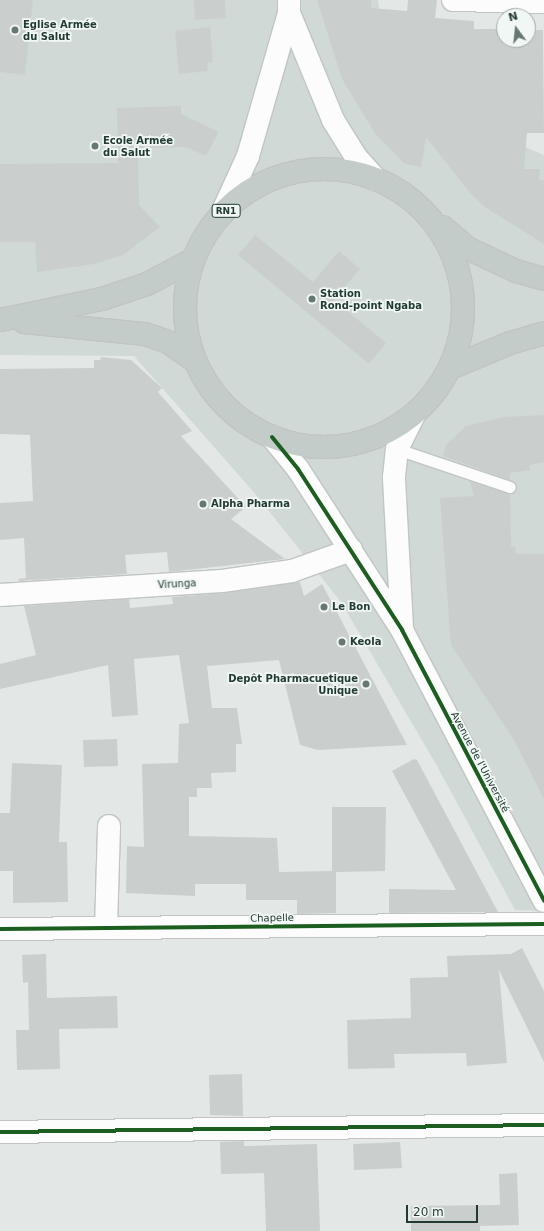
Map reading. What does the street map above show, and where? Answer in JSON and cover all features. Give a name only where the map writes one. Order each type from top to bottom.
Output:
[{"type":"highway","name":"RN1","points":[[428,215],[451,249],[463,296],[459,345],[450,368],[435,392],[415,413],[371,439],[347,445],[315,446],[272,437],[247,424],[226,407],[208,385],[195,361],[186,328],[186,293],[194,259],[222,215],[259,186],[294,173],[329,170],[376,179],[395,188],[428,215],[467,248],[516,271],[544,279]]},
{"type":"highway","name":"RN1","points":[[1,320],[105,298],[147,284],[194,259]]},
{"type":"highway","name":"RN1","points":[[1,320],[145,334],[168,342],[195,361]]},
{"type":"highway","points":[[450,368],[510,343],[544,333]]},
{"type":"street","points":[[453,0],[544,2]]},
{"type":"street","points":[[289,6],[333,120],[356,158],[376,179]]},
{"type":"street","points":[[222,215],[248,156],[289,6]]},
{"type":"street","points":[[402,630],[396,545],[394,477],[397,449],[415,413]]},
{"type":"street","name":"Avenue de l'Université","points":[[272,437],[298,469],[402,630],[541,890]]},
{"type":"street","name":"Virunga","points":[[0,595],[222,581],[292,571],[351,550]]},
{"type":"street","points":[[106,928],[109,826]]},
{"type":"street","name":"Chapelle","points":[[0,929],[544,924]]},
{"type":"street","points":[[0,1132],[544,1125]]},
{"type":"lane","points":[[397,449],[510,487]]},
{"type":"shaded area","points":[[0,0],[378,0],[381,26],[487,131],[544,155],[544,911],[515,910],[437,766],[341,602],[257,496],[134,356],[0,355]]},
{"type":"building","name":"Eglise Armée du Salut","points":[[0,0],[33,0],[25,75],[0,72]]},
{"type":"building","points":[[194,0],[225,0],[226,18],[195,20]]},
{"type":"building","points":[[317,0],[371,0],[371,8],[407,11],[408,0],[437,0],[435,18],[474,21],[474,29],[496,29],[496,48],[536,48],[536,30],[543,30],[544,133],[527,133],[524,169],[540,169],[539,180],[544,180],[544,244],[485,207],[471,194],[426,137],[421,167],[405,164],[376,135],[342,79]]},
{"type":"building","points":[[210,27],[213,62],[207,63],[208,71],[179,74],[175,31]]},
{"type":"building","points":[[181,106],[181,114],[219,132],[206,156],[185,147],[138,148],[139,205],[160,227],[123,255],[94,264],[37,272],[35,242],[0,242],[0,164],[118,163],[117,108]]},
{"type":"building","name":"Station Rond-point Ngaba","points":[[255,235],[313,282],[339,251],[360,269],[334,300],[386,343],[369,364],[238,255]]},
{"type":"building","points":[[101,357],[131,360],[162,388],[158,392],[192,431],[181,436],[246,507],[231,519],[285,559],[169,572],[167,552],[125,555],[127,574],[19,581],[18,579],[26,578],[24,538],[0,540],[0,503],[33,501],[30,435],[0,434],[0,369],[94,368],[94,360],[100,360]]},
{"type":"building","points":[[544,415],[544,462],[529,465],[530,470],[510,473],[510,480],[443,456],[446,445],[466,426],[504,417]]},
{"type":"building","points":[[470,481],[510,494],[511,547],[515,547],[516,554],[544,554],[544,799],[514,740],[451,645],[440,498],[474,496]]},
{"type":"building","points":[[300,582],[304,596],[322,584],[407,745],[318,750],[300,745],[279,660],[207,666],[212,708],[237,708],[242,744],[236,744],[236,772],[211,773],[212,788],[197,788],[197,797],[189,797],[189,836],[277,838],[279,872],[332,871],[332,807],[386,807],[385,871],[336,872],[336,913],[297,914],[297,900],[246,900],[246,884],[195,884],[195,896],[126,893],[127,846],[144,847],[142,764],[178,763],[179,724],[189,723],[179,655],[134,659],[138,715],[112,717],[108,665],[0,689],[0,664],[36,655],[24,606],[129,599],[130,608],[173,604],[172,597],[224,593]]},
{"type":"building","points":[[117,739],[118,766],[84,767],[83,740]]},
{"type":"building","points":[[414,759],[417,760],[498,912],[389,913],[389,889],[456,890],[392,771]]},
{"type":"building","points":[[12,763],[62,765],[59,842],[67,842],[68,902],[13,903],[13,871],[0,871],[0,813],[10,813]]},
{"type":"building","points":[[522,948],[544,991],[544,1062],[499,970],[507,1063],[467,1066],[466,1053],[394,1054],[395,1068],[348,1069],[347,1020],[411,1018],[410,978],[448,977],[447,956],[511,954]]},
{"type":"building","points":[[46,954],[47,998],[117,996],[118,1028],[59,1029],[60,1069],[17,1070],[16,1030],[29,1030],[28,982],[23,983],[22,955]]},
{"type":"building","points":[[242,1074],[243,1116],[210,1115],[209,1075]]},
{"type":"building","points":[[244,1141],[244,1146],[317,1144],[320,1231],[266,1231],[264,1173],[221,1174],[220,1142]]},
{"type":"building","points":[[400,1142],[402,1168],[354,1170],[353,1144]]},
{"type":"building","points":[[517,1173],[519,1225],[480,1226],[480,1231],[411,1231],[411,1206],[500,1205],[499,1174]]},
{"type":"cycle path","points":[[272,437],[298,469],[402,630],[544,901]]},
{"type":"cycle path","points":[[0,929],[544,924]]},
{"type":"cycle path","points":[[0,1132],[544,1125]]},
{"type":"place","name":"Eglise Armée du Salut","points":[[15,30]]},
{"type":"place","name":"Ecole Armée du Salut","points":[[95,146]]},
{"type":"place","name":"Station Rond-point Ngaba","points":[[312,299]]},
{"type":"place","name":"Alpha Pharma","points":[[203,504]]},
{"type":"place","name":"Le Bon","points":[[324,607]]},
{"type":"place","name":"Keola","points":[[342,642]]},
{"type":"place","name":"Depôt Pharmacuetique Unique","points":[[366,684]]}]
